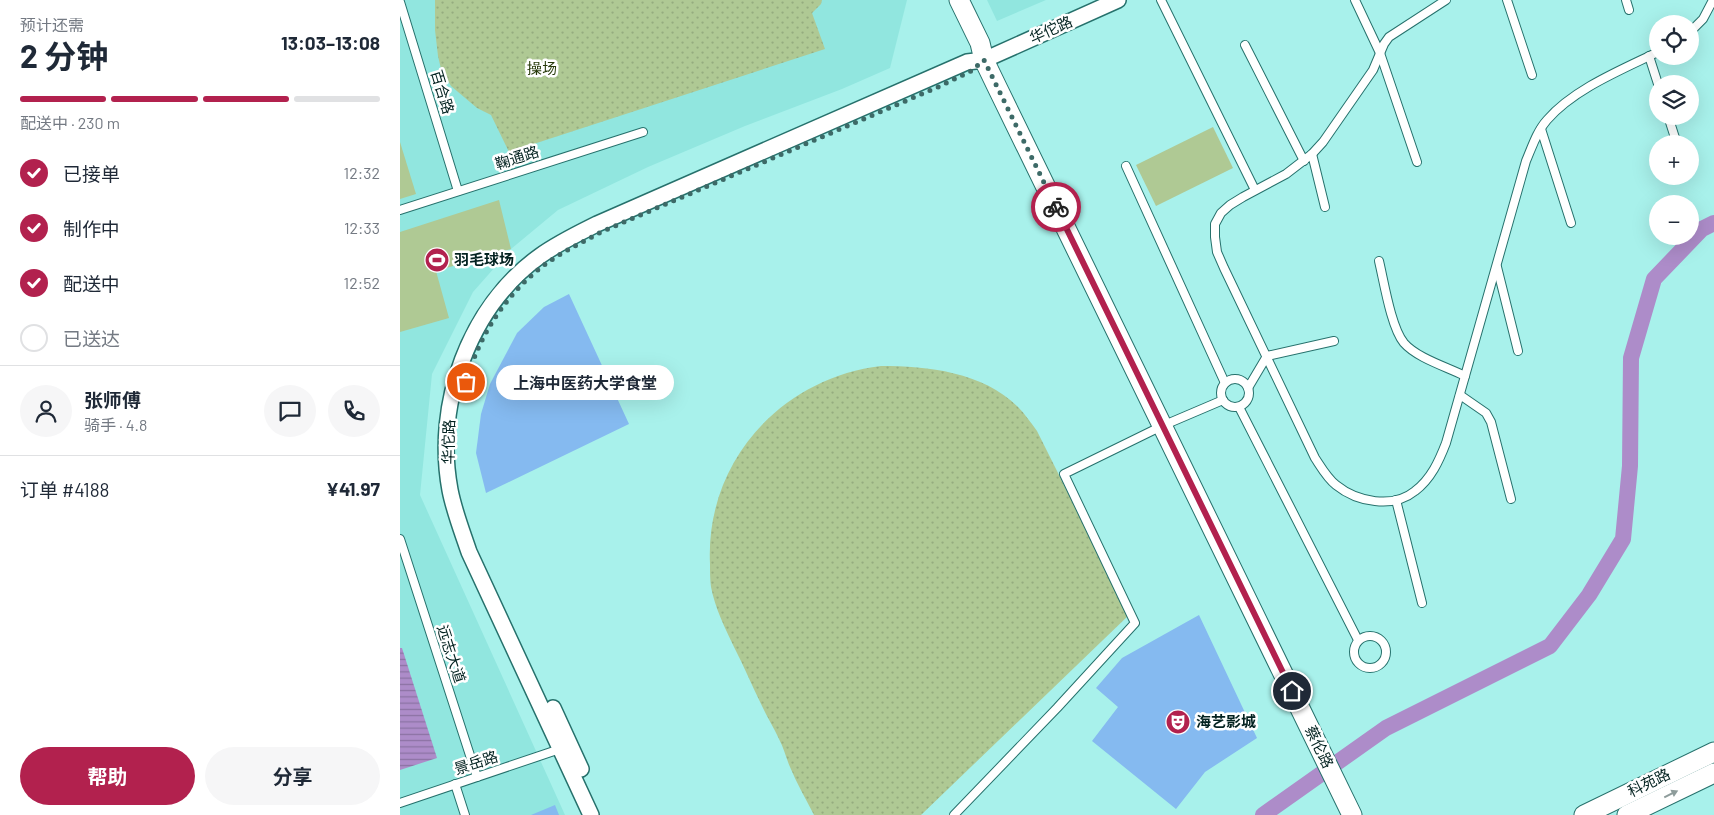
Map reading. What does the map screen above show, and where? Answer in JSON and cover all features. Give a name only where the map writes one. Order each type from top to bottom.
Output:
[{"type":"street","name":"蔡伦路","points":[[950,0],[972,46],[984,60]]},
{"type":"street","name":"蔡伦路","points":[[959,0],[980,44],[984,60],[1352,815]]},
{"type":"street","name":"华佗路","points":[[602,815],[479,548],[459,487],[456,430],[461,399],[471,366],[486,332],[525,281],[546,264],[601,232],[943,84],[971,71],[984,60],[1118,0]]},
{"type":"street","name":"华佗路","points":[[591,815],[470,552],[458,520],[450,489],[447,429],[451,398],[462,363],[477,329],[496,300],[519,274],[540,256],[563,242],[597,224],[967,62],[984,60]]},
{"type":"street","name":"科苑路","points":[[1584,815],[1714,752]]},
{"type":"street","name":"科苑路","points":[[1627,815],[1714,773]]},
{"type":"lane","points":[[1161,0],[1255,190]]},
{"type":"lane","points":[[1355,0],[1380,53],[1417,162]]},
{"type":"lane","points":[[1446,0],[1389,37],[1373,70],[1323,142],[1312,154],[1286,174],[1230,205],[1221,213],[1215,224],[1218,252],[1224,268],[1315,458],[1324,473],[1336,485],[1350,493],[1376,501],[1400,500],[1415,492],[1440,461],[1526,161],[1541,129],[1547,120],[1564,104],[1585,90],[1649,56]]},
{"type":"lane","points":[[1507,0],[1532,75]]},
{"type":"lane","points":[[1626,0],[1629,10]]},
{"type":"lane","points":[[1699,24],[1703,20],[1713,0]]},
{"type":"lane","name":"百合路","points":[[400,2],[458,191]]},
{"type":"lane","points":[[1245,45],[1304,161]]},
{"type":"lane","points":[[1541,129],[1571,223]]},
{"type":"lane","name":"鞠通路","points":[[400,210],[643,132]]},
{"type":"lane","points":[[1312,154],[1325,207]]},
{"type":"lane","points":[[1126,166],[1225,383]]},
{"type":"lane","points":[[1378,261],[1394,324],[1404,342],[1420,355],[1465,376]]},
{"type":"lane","points":[[1497,266],[1518,351]]},
{"type":"lane","points":[[1248,388],[1267,356],[1334,341]]},
{"type":"lane","points":[[1238,379],[1246,384],[1248,388],[1249,397],[1240,407],[1230,406],[1223,400],[1221,391],[1228,380],[1238,379]]},
{"type":"lane","points":[[1460,395],[1486,413],[1491,422],[1511,499]]},
{"type":"lane","points":[[954,815],[1136,623],[1064,474],[1162,426],[1223,400]]},
{"type":"lane","points":[[1240,407],[1358,640]]},
{"type":"lane","points":[[1396,500],[1422,603]]},
{"type":"lane","name":"远志大道","points":[[400,539],[476,777]]},
{"type":"lane","points":[[1368,635],[1374,635],[1383,642],[1386,653],[1381,663],[1367,668],[1358,664],[1353,649],[1358,640],[1368,635]]},
{"type":"lane","name":"景岳路","points":[[400,803],[560,749]]},
{"type":"lane","points":[[455,784],[464,815]]},
{"type":"shaded area","points":[[400,0],[907,0],[890,68],[648,167],[558,210],[511,249],[473,292],[432,374],[420,495],[565,815],[400,815]]},
{"type":"shaded area","points":[[987,0],[1046,0],[997,21]]},
{"type":"shaded area","points":[[400,648],[402,648],[437,758],[400,770]]},
{"type":"green space","name":"操场","points":[[435,0],[822,0],[821,4],[812,13],[825,49],[509,152],[491,115],[477,108],[451,86],[441,69],[435,30]]},
{"type":"green space","points":[[1213,127],[1233,168],[1156,206],[1136,165]]},
{"type":"green space","points":[[400,142],[416,194],[400,199]]},
{"type":"green space","name":"羽毛球场","points":[[499,200],[511,249],[436,271],[449,318],[400,332],[400,232]]},
{"type":"green space","points":[[881,366],[917,367],[954,373],[988,386],[1004,395],[1018,407],[1037,431],[1129,615],[921,815],[814,815],[789,764],[781,742],[758,699],[727,633],[718,610],[710,582],[712,527],[721,492],[736,460],[756,431],[782,407],[811,388],[845,374]]},
{"type":"building","points":[[569,294],[629,424],[486,493],[476,453],[481,414],[490,384],[517,333],[544,307]]},
{"type":"building","name":"海艺影城","points":[[1199,615],[1257,738],[1205,772],[1176,809],[1092,741],[1118,707],[1096,688],[1122,658]]},
{"type":"building","points":[[555,805],[559,815],[531,815]]},
{"type":"waterway","points":[[1263,815],[1386,728],[1550,646],[1589,595],[1623,539],[1630,466],[1631,358],[1654,279],[1702,229],[1714,223]]},
{"type":"way so far","points":[[466,382],[486,332],[504,306],[525,281],[546,264],[568,250],[601,232],[938,87],[971,71],[984,60],[1056,207]]},
{"type":"place","name":"羽毛球场","points":[[437,260]]},
{"type":"place","name":"上海中医药大学食堂","points":[[466,382]]},
{"type":"place","name":"海艺影城","points":[[1178,722]]},
{"type":"route","points":[[1056,207],[1292,691]]}]
